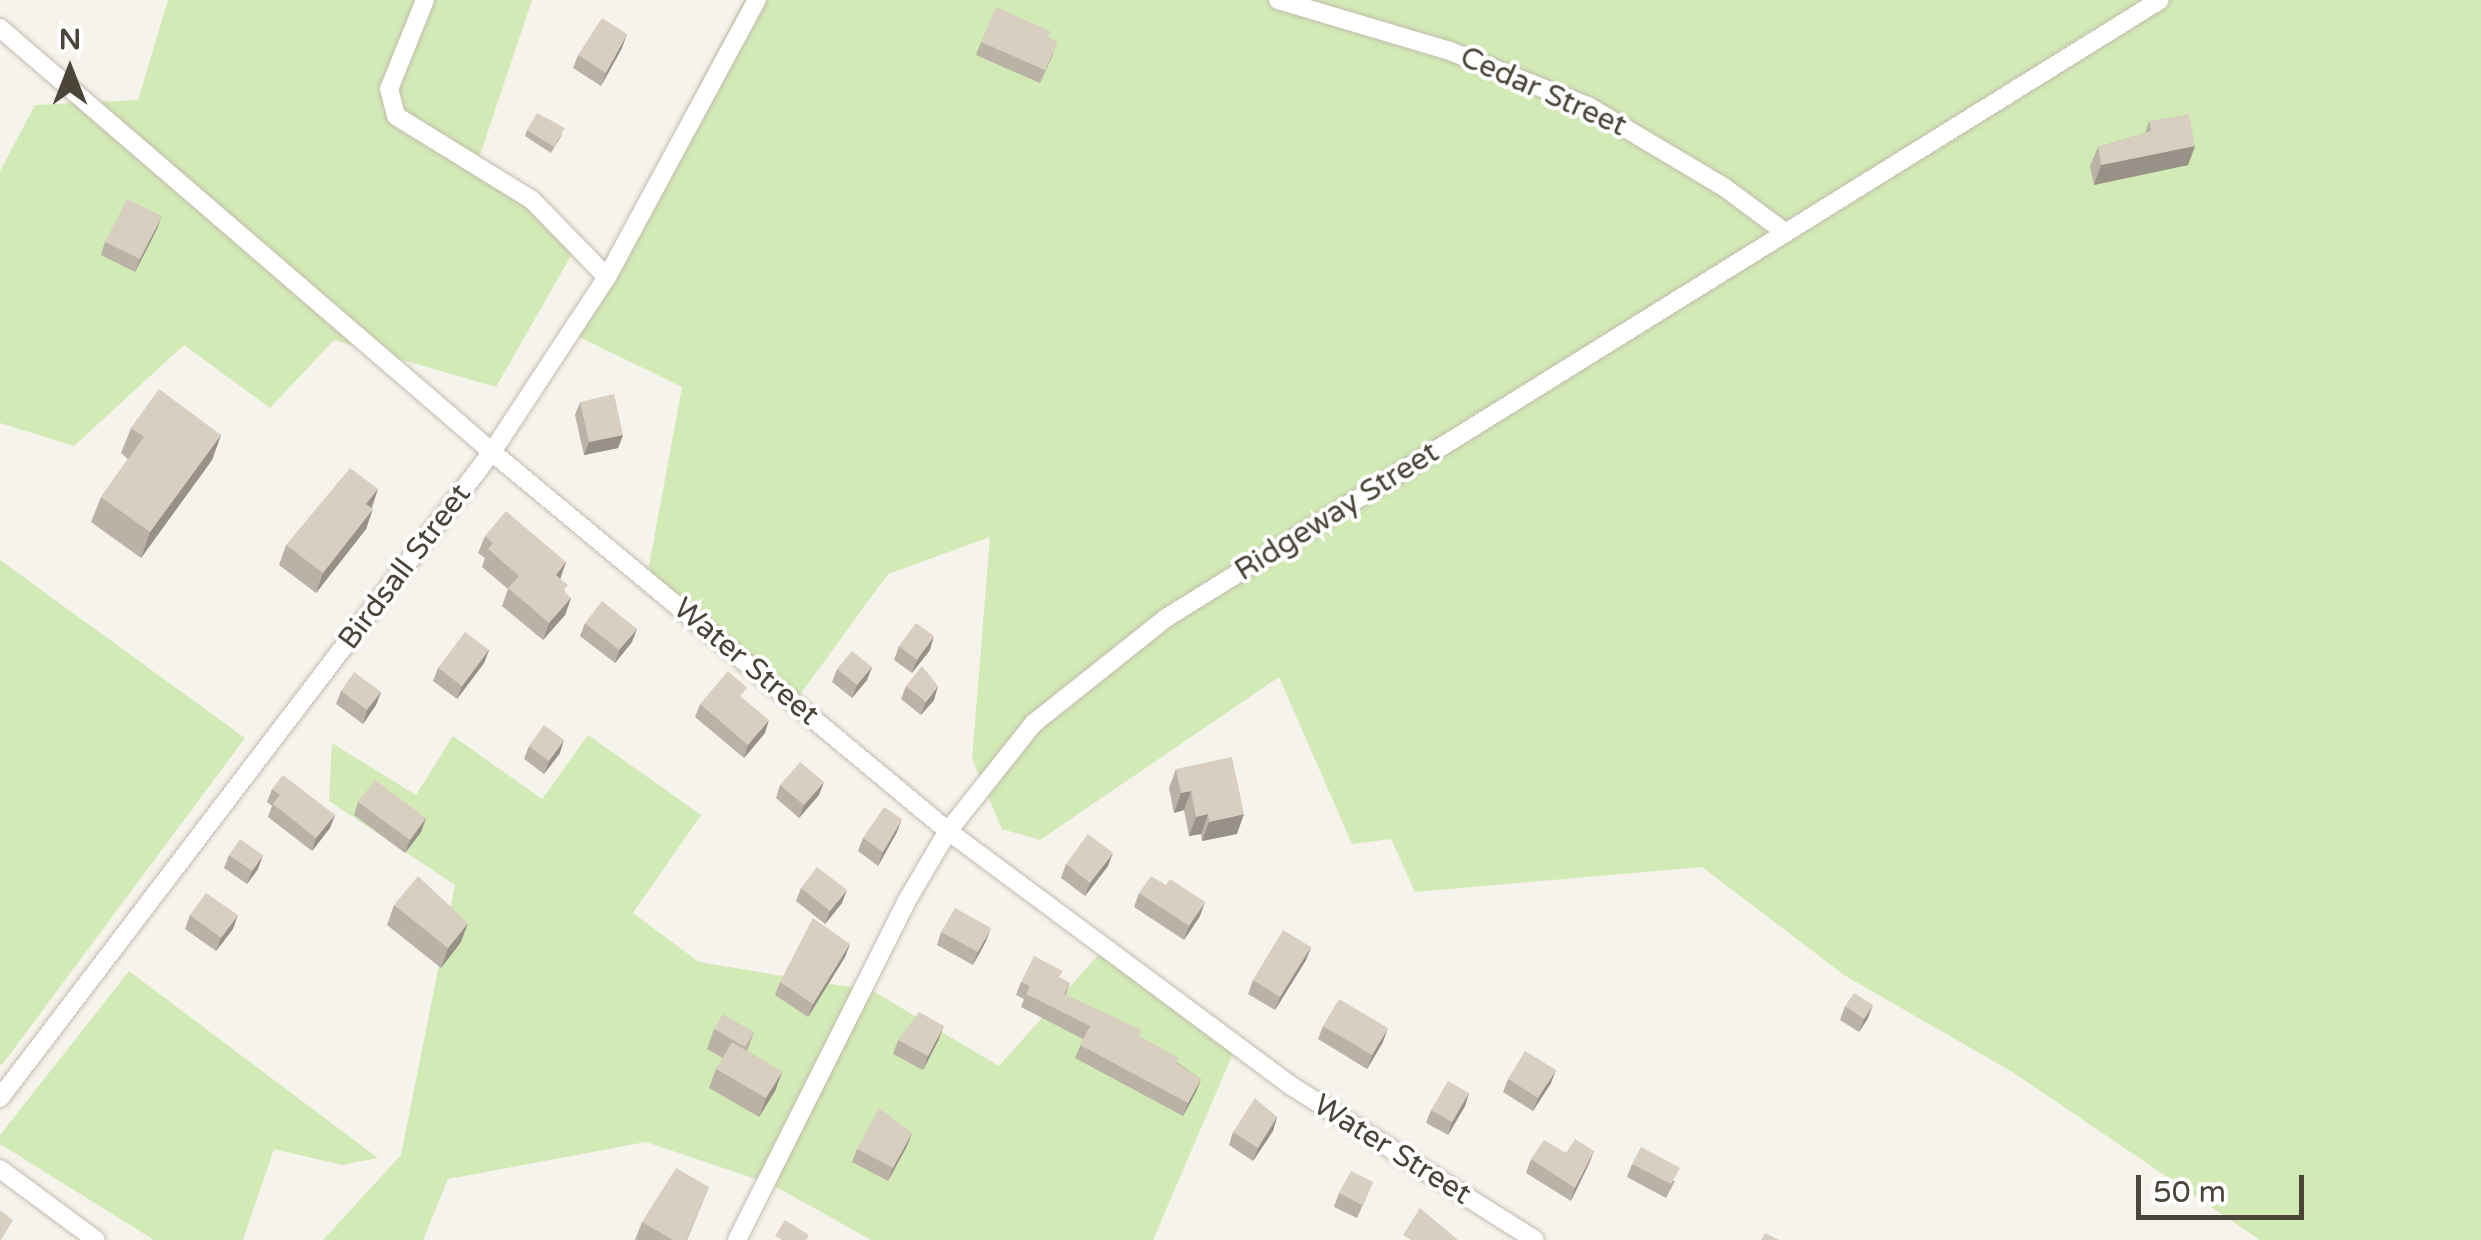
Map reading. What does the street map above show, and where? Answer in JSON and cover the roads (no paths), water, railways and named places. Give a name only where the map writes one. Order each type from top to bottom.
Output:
[{"type":"street","points":[[425,0],[390,88],[396,116],[532,200],[608,277]]},
{"type":"street","name":"Birdsall Street","points":[[0,1098],[492,452],[608,277],[757,0]]},
{"type":"street","name":"Cedar Street","points":[[1278,0],[1447,50],[1588,106],[1724,187],[1786,232]]},
{"type":"street","name":"Ridgeway Street","points":[[737,1240],[872,962],[948,830],[1034,723],[1166,618],[2160,0]]},
{"type":"street","name":"Water Street","points":[[0,28],[492,452],[948,830],[1293,1087],[1535,1240]]},
{"type":"street","points":[[0,1169],[96,1240]]}]
